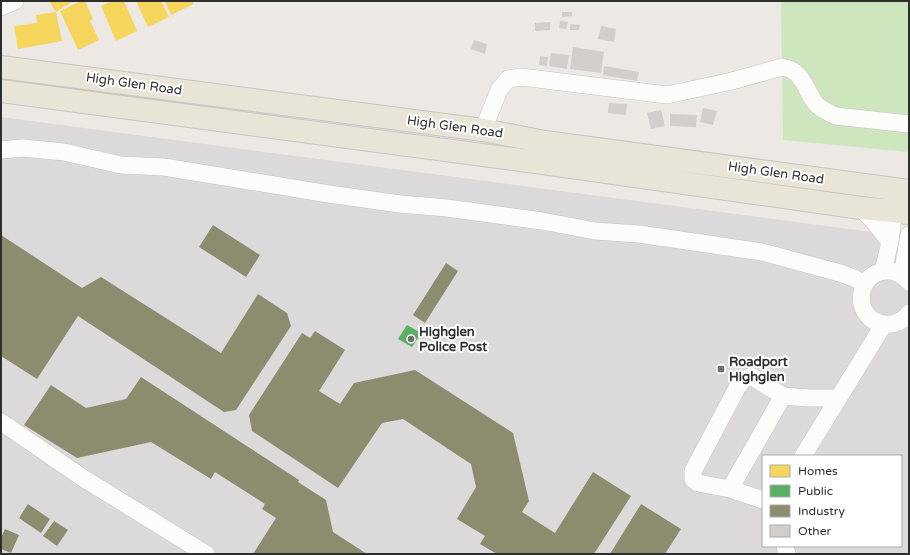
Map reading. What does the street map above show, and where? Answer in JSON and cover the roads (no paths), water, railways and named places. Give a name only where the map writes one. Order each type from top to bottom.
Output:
[{"type":"main road","name":"High Glen Road","points":[[1,66],[483,130],[545,142],[903,190]]},
{"type":"main road","name":"High Glen Road","points":[[1,91],[535,162],[861,208],[901,212]]},
{"type":"street","points":[[1,7],[15,1]]},
{"type":"street","points":[[483,130],[499,90],[508,80],[521,77],[667,95],[732,81],[782,67],[790,68],[798,75],[817,104],[826,112],[836,116],[909,124]]},
{"type":"street","points":[[1,150],[23,148],[64,152],[121,165],[164,167],[329,194],[400,204],[447,208],[595,230],[639,234],[762,252],[840,273],[854,278],[864,284]]},
{"type":"street","points":[[883,271],[890,242],[901,212],[903,190]]},
{"type":"street","points":[[861,208],[890,242]]},
{"type":"street","points":[[908,244],[906,278],[893,271],[883,271],[876,274],[869,278],[864,284],[861,293],[861,301],[864,310],[876,322],[892,324],[900,321],[909,313]]},
{"type":"street","points":[[804,455],[884,324]]},
{"type":"street","points":[[762,500],[730,489],[698,483],[693,479],[693,471],[737,388],[743,380],[751,376],[783,396],[838,398]]},
{"type":"street","points":[[730,489],[783,396]]},
{"type":"street","points":[[1,422],[83,478],[206,554]]},
{"type":"place","name":"Highglen Police Post","points":[[411,339]]},
{"type":"place","name":"Roadport Highglen","points":[[721,369]]}]
